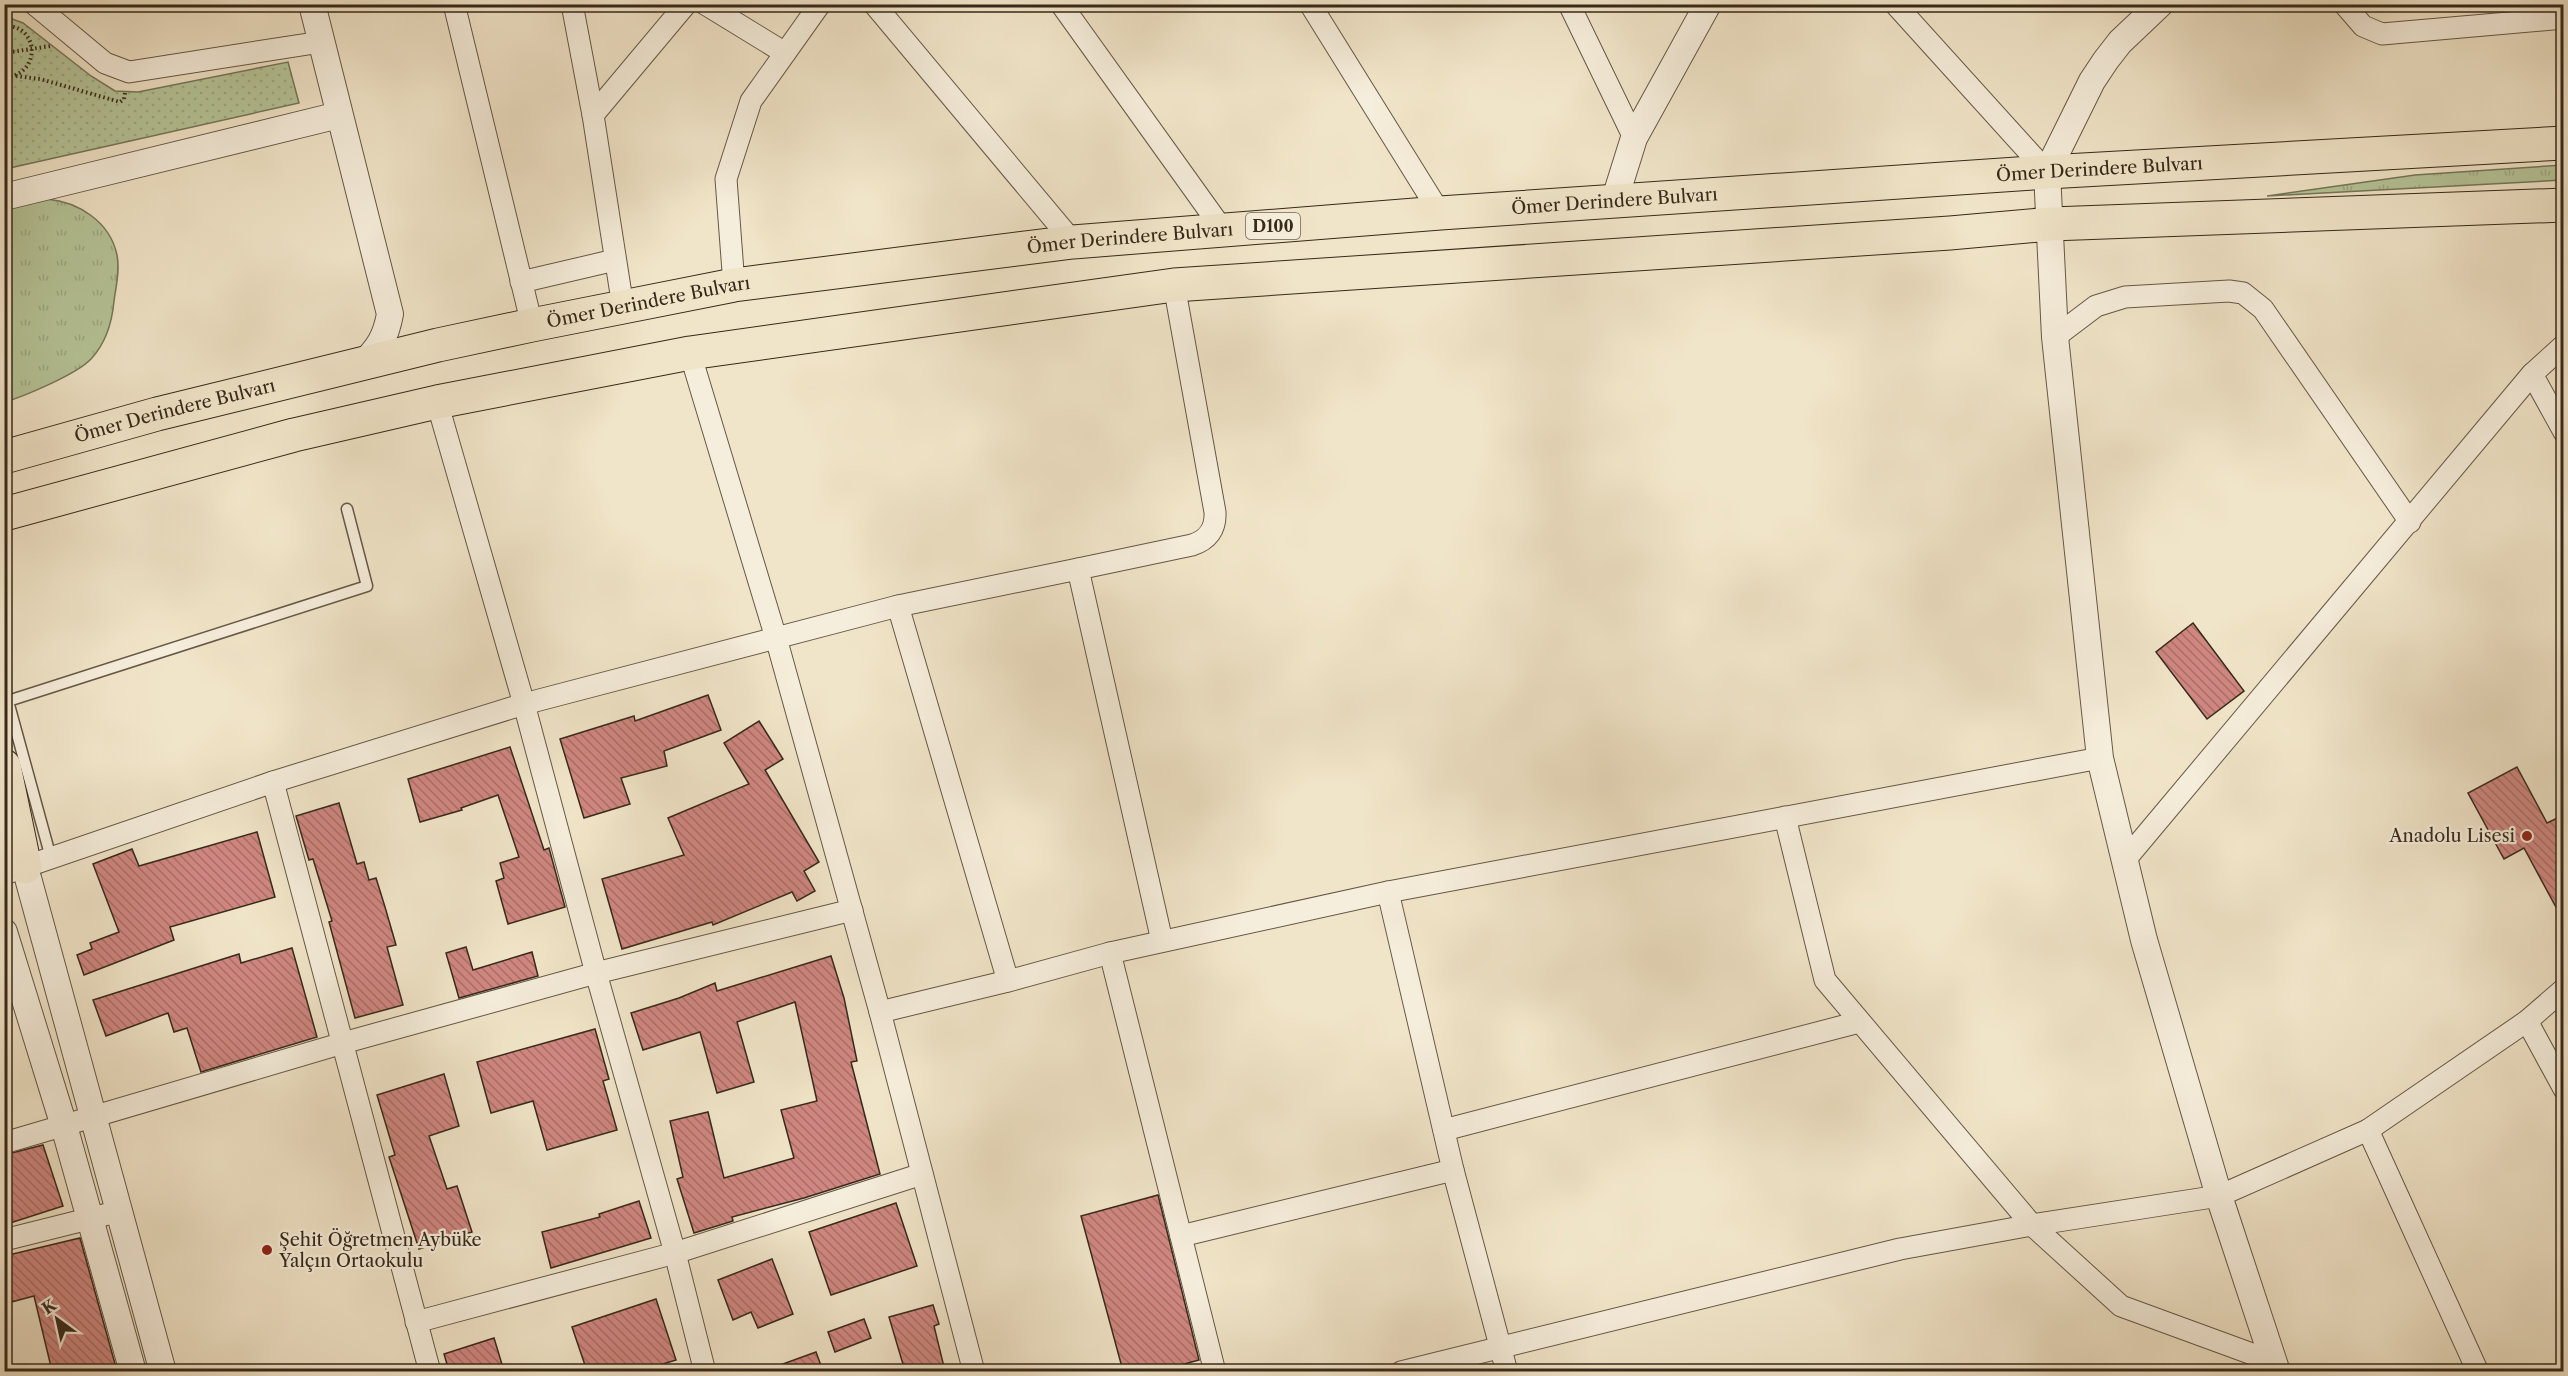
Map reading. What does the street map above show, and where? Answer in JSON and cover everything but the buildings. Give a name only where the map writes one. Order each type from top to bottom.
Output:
[{"type":"highway","name":"Ömer Derindere Bulvarı","points":[[4,457],[157,414],[438,345],[532,325],[734,285],[1073,242],[1440,213],[2046,172],[2564,143]]},
{"type":"highway","points":[[4,513],[294,435],[437,402],[690,352],[1174,285],[1950,233],[2051,224],[2564,205]]},
{"type":"highway","points":[[4,766],[27,867]]},
{"type":"street","points":[[34,4],[105,63],[129,72],[321,42]]},
{"type":"street","points":[[312,4],[390,314],[383,342],[375,354],[362,364]]},
{"type":"street","points":[[454,4],[532,325]]},
{"type":"street","points":[[572,4],[593,116],[623,307]]},
{"type":"street","points":[[593,116],[686,4]]},
{"type":"street","points":[[705,4],[785,53]]},
{"type":"street","points":[[734,285],[726,179],[751,101],[820,4]]},
{"type":"street","points":[[874,4],[1073,242]]},
{"type":"street","points":[[1061,4],[1223,230]]},
{"type":"street","points":[[1310,4],[1440,213]]},
{"type":"street","points":[[1569,4],[1634,138]]},
{"type":"street","points":[[1614,202],[1634,138],[1707,4]]},
{"type":"street","points":[[2160,4],[2120,42],[2106,60],[2092,81],[2046,172],[2051,224],[2055,337],[2100,758],[2144,940],[2219,1196],[2276,1367]]},
{"type":"street","points":[[2344,4],[2363,26],[2382,34],[2564,18]]},
{"type":"street","points":[[1903,8],[2046,172]]},
{"type":"street","points":[[4,197],[339,115]]},
{"type":"street","points":[[521,282],[615,260]]},
{"type":"street","points":[[27,867],[273,782],[524,704],[897,606],[1192,545],[1205,539],[1213,530],[1215,512],[1174,285]]},
{"type":"street","points":[[2055,337],[2096,306],[2125,297],[2229,291],[2243,293],[2263,309],[2410,522]]},
{"type":"street","points":[[390,314],[410,335],[423,342],[438,345]]},
{"type":"street","points":[[2125,860],[2532,374],[2564,345]]},
{"type":"street","points":[[690,352],[776,638],[852,910],[974,1371]]},
{"type":"street","points":[[2532,374],[2564,432]]},
{"type":"street","points":[[437,402],[524,704],[596,973],[675,1253],[705,1371]]},
{"type":"street","points":[[1078,569],[1162,941]]},
{"type":"street","points":[[897,606],[1008,981]]},
{"type":"street","points":[[880,1012],[1110,953],[1388,891],[2100,758]]},
{"type":"street","points":[[273,782],[430,1371]]},
{"type":"street","points":[[1785,817],[1825,980],[2032,1224],[2121,1306],[2276,1367]]},
{"type":"street","points":[[4,835],[27,867],[163,1371]]},
{"type":"street","points":[[1388,891],[1443,1130],[1507,1371]]},
{"type":"street","points":[[4,1143],[343,1043],[596,973],[852,910]]},
{"type":"street","points":[[4,932],[64,1126],[133,1371]]},
{"type":"street","points":[[1110,953],[1215,1371]]},
{"type":"street","points":[[1401,1371],[1900,1249],[2032,1224],[2219,1196],[2368,1130],[2527,1021],[2564,989]]},
{"type":"street","points":[[2527,1021],[2564,1089]]},
{"type":"street","points":[[1443,1130],[1859,1022]]},
{"type":"street","points":[[2368,1130],[2478,1371]]},
{"type":"street","points":[[1181,1236],[1453,1170]]},
{"type":"street","points":[[416,1322],[675,1253],[922,1174]]},
{"type":"street","points":[[4,1240],[120,1211]]},
{"type":"lane","points":[[27,867],[8,701],[367,586],[347,509]]},
{"type":"path","points":[[4,26],[18,28],[24,33],[32,49],[29,64],[16,76]]},
{"type":"path","points":[[4,53],[79,42]]},
{"type":"path","points":[[4,77],[40,79],[120,102],[124,99],[129,72]]},
{"type":"green space","points":[[4,16],[23,23],[91,76],[115,91],[138,92],[288,62],[299,103],[5,169]]},
{"type":"green space","points":[[2563,165],[2563,180],[2267,196],[2415,175]]},
{"type":"green space","points":[[47,199],[81,209],[108,233],[118,261],[112,317],[101,346],[84,365],[50,384],[5,402],[5,209]]},
{"type":"place","name":"Anadolu Lisesi","points":[[2527,836]]},
{"type":"place","name":"Şehit Öğretmen Aybüke Yalçın Ortaokulu","points":[[267,1250]]}]
